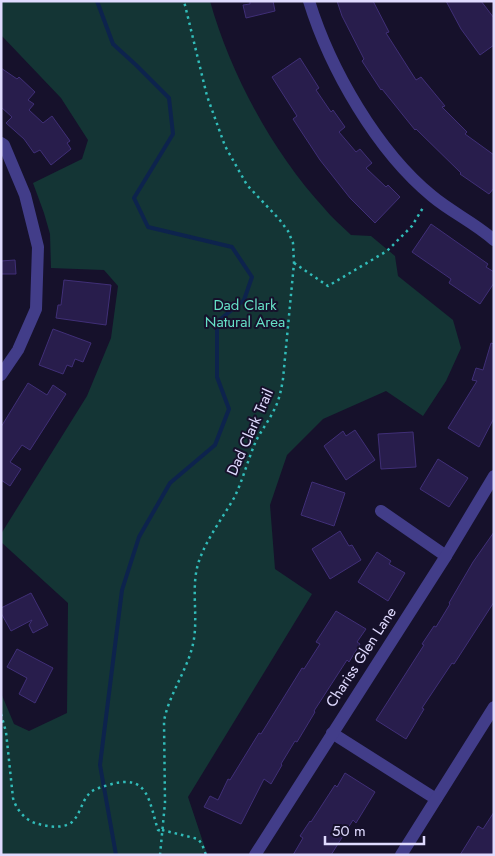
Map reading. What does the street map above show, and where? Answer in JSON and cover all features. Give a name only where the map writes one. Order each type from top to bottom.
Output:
[{"type":"street","points":[[309,1],[316,25],[346,88],[388,152],[431,196],[494,240]]},
{"type":"street","points":[[1,143],[4,145],[25,195],[38,247],[36,309],[18,350],[1,375]]},
{"type":"street","name":"Chariss Glen Lane","points":[[255,855],[446,556],[494,476]]},
{"type":"street","points":[[381,511],[446,556]]},
{"type":"street","points":[[401,855],[494,707]]},
{"type":"street","points":[[332,733],[436,799]]},
{"type":"path","name":"Dad Clark Trail","points":[[160,855],[165,802],[164,721],[166,710],[187,664],[194,643],[196,620],[195,580],[198,562],[234,496],[256,441],[280,397],[294,263],[293,243],[288,231],[248,186],[225,146],[206,96],[184,1]]},
{"type":"path","points":[[294,263],[328,286],[387,251],[412,226],[431,196]]},
{"type":"path","points":[[1,714],[6,732],[13,798],[15,805],[27,818],[47,826],[68,825],[72,823],[89,793],[116,783],[132,782],[138,784],[144,790],[158,830],[198,839],[206,855]]},
{"type":"green space","name":"Dad Clark Natural Area","points":[[1,1],[210,1],[241,84],[287,163],[327,212],[351,235],[371,236],[395,256],[398,276],[453,320],[461,348],[446,381],[423,416],[386,391],[323,419],[287,455],[270,505],[275,569],[312,594],[188,797],[206,851],[200,855],[1,855],[1,693],[14,724],[29,731],[67,713],[68,603],[1,542],[1,534],[87,396],[111,338],[118,286],[104,270],[51,268],[50,234],[33,183],[82,159],[88,140],[61,98],[1,35]]},
{"type":"building","points":[[250,1],[273,1],[275,11],[246,18],[243,5],[250,4]]},
{"type":"building","points":[[337,1],[373,1],[389,32],[386,33],[416,80],[421,77],[445,106],[442,107],[467,132],[465,134],[494,155],[494,188],[489,194],[460,174],[415,130],[381,90],[362,61],[364,59],[342,16]]},
{"type":"building","points":[[446,1],[481,1],[494,18],[494,45],[480,55],[461,29]]},
{"type":"building","points":[[300,58],[319,88],[316,90],[331,112],[333,110],[345,127],[339,132],[356,152],[360,149],[372,163],[366,168],[400,197],[375,223],[350,198],[320,160],[293,119],[297,116],[272,77]]},
{"type":"building","points":[[1,68],[17,79],[19,77],[35,92],[28,100],[34,104],[29,110],[43,123],[52,116],[70,141],[67,143],[71,149],[51,165],[40,150],[34,153],[24,139],[6,123],[12,117],[1,107]]},
{"type":"building","points":[[431,224],[488,264],[486,267],[494,272],[494,283],[480,304],[449,283],[451,279],[412,252]]},
{"type":"building","points":[[15,260],[16,274],[1,274],[1,261]]},
{"type":"building","points":[[64,280],[111,285],[106,325],[56,318],[58,305],[61,305]]},
{"type":"building","points":[[53,329],[91,343],[83,362],[75,359],[72,367],[67,365],[63,374],[39,365]]},
{"type":"building","points":[[491,343],[494,344],[494,418],[479,447],[448,428],[477,381],[472,380],[476,368],[483,370]]},
{"type":"building","points":[[28,383],[47,395],[53,385],[66,394],[30,450],[22,445],[10,462],[21,469],[10,486],[1,480],[1,427]]},
{"type":"building","points":[[355,430],[375,460],[346,480],[324,446],[343,431],[346,436]]},
{"type":"building","points":[[413,432],[416,467],[381,469],[378,434]]},
{"type":"building","points":[[438,459],[468,478],[449,507],[420,489]]},
{"type":"building","points":[[312,482],[345,493],[334,526],[301,515]]},
{"type":"building","points":[[340,531],[349,546],[352,545],[361,560],[330,579],[312,549]]},
{"type":"building","points":[[494,532],[494,602],[454,664],[452,663],[422,708],[424,709],[406,739],[376,720],[424,645],[422,644],[434,626],[436,627],[473,562]]},
{"type":"building","points":[[377,552],[391,561],[389,564],[405,573],[388,601],[358,582]]},
{"type":"building","points":[[31,593],[48,625],[33,633],[29,625],[32,620],[11,631],[1,613],[1,608]]},
{"type":"building","points":[[336,611],[366,629],[357,642],[360,644],[349,662],[347,660],[314,711],[297,742],[295,741],[281,764],[271,784],[264,779],[241,824],[204,807],[210,796],[218,800],[228,779],[230,780],[302,668],[304,669],[320,644],[316,642]]},
{"type":"building","points":[[17,649],[53,668],[35,703],[19,694],[27,678],[7,667]]},
{"type":"building","points":[[345,773],[375,792],[356,823],[353,820],[331,855],[293,855],[303,838],[300,836],[335,785],[337,787]]},
{"type":"building","points":[[494,812],[494,855],[460,855],[478,826],[483,829]]},
{"type":"waterway","points":[[97,1],[113,44],[169,98],[173,134],[134,198],[148,227],[232,247],[252,277],[244,300],[217,322],[217,377],[229,409],[215,445],[170,483],[139,537],[122,590],[100,765],[116,855]]}]
